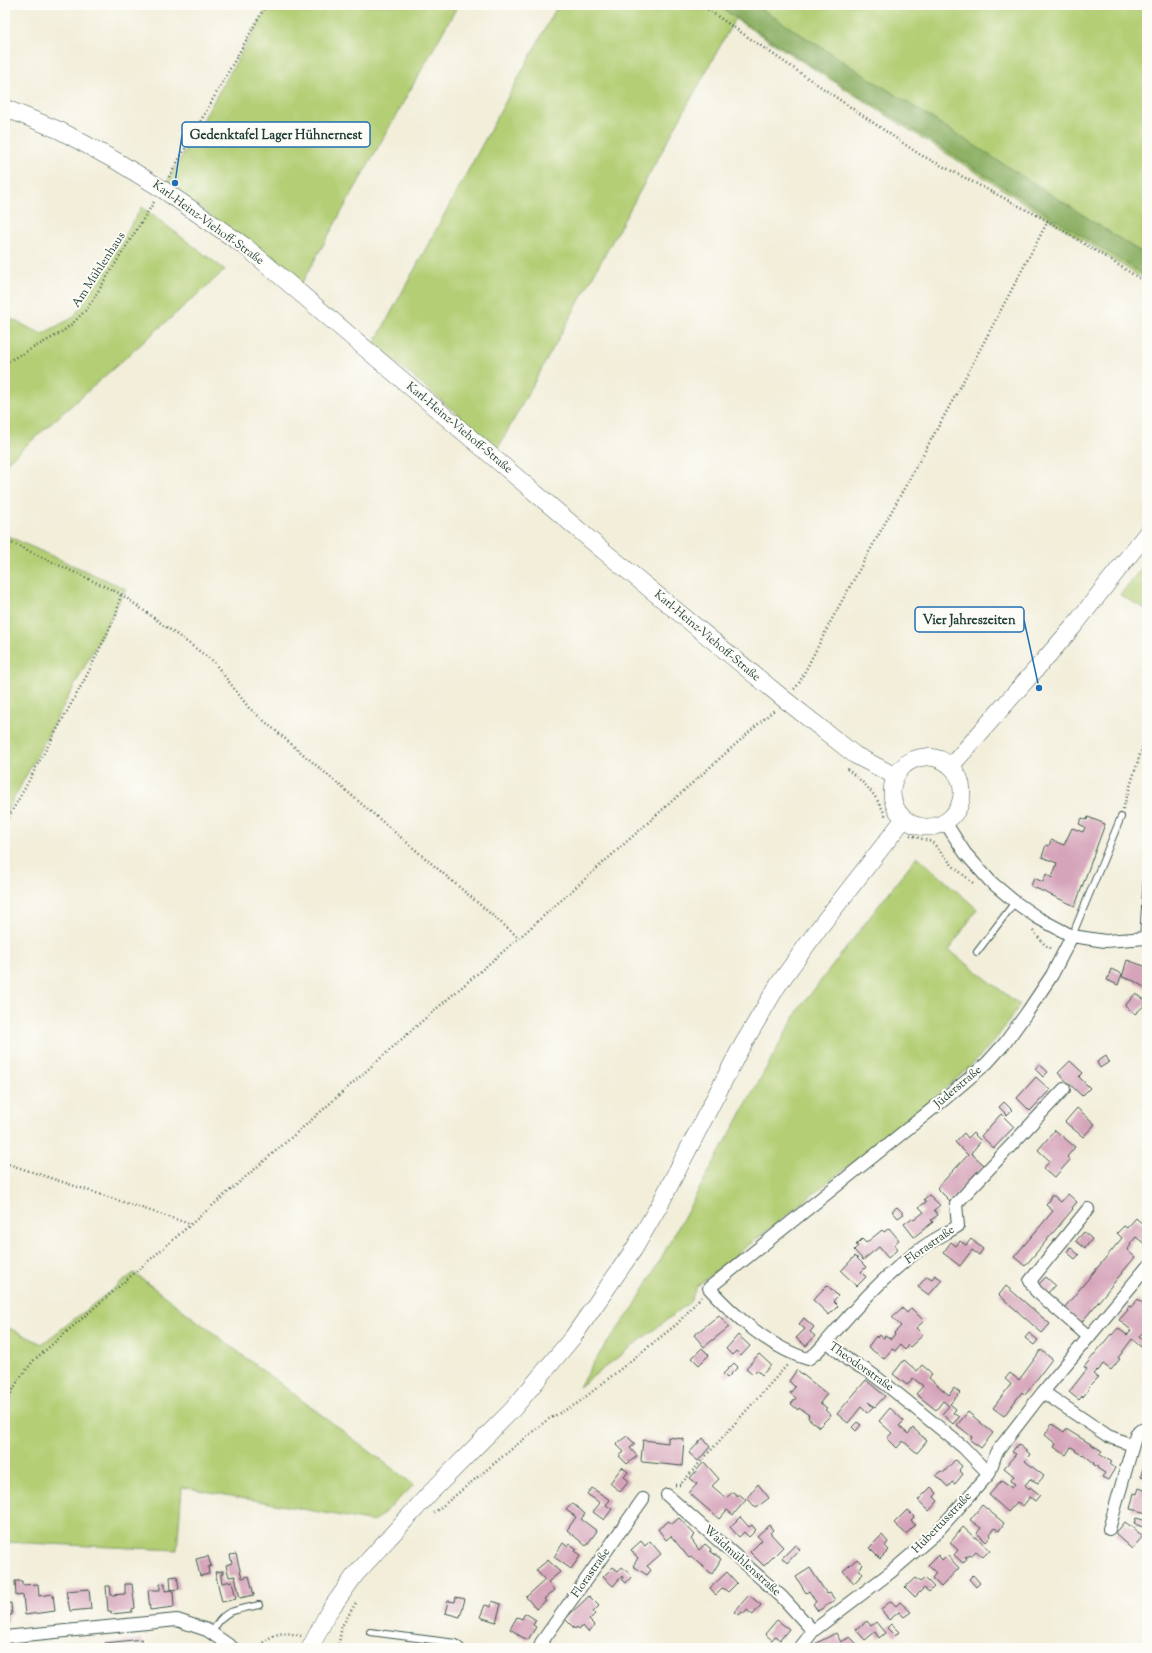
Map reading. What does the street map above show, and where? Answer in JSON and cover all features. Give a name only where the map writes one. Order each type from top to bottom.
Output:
[{"type":"main road","name":"Karl-Heinz-Viehoff-Straße","points":[[5,108],[61,131],[118,162],[159,194],[246,248],[600,548],[784,699],[855,755],[895,776]]},
{"type":"main road","points":[[951,766],[1073,627],[1147,533]]},
{"type":"main road","points":[[920,756],[932,756],[942,759],[951,766],[958,774],[962,785],[960,806],[953,816],[945,822],[935,826],[924,827],[913,824],[904,819],[896,810],[892,799],[892,787],[895,776],[901,767],[910,760],[920,756]]},
{"type":"main road","points":[[312,1644],[328,1613],[355,1575],[430,1493],[513,1409],[573,1337],[634,1249],[660,1204],[740,1051],[778,985],[819,928],[904,819]]},
{"type":"street","points":[[945,822],[965,853],[990,880],[1015,902],[1038,918],[1072,936],[1105,941],[1145,939]]},
{"type":"street","name":"Jüderstraße","points":[[709,1288],[946,1098],[987,1063],[1005,1043],[1028,1011],[1052,975],[1072,936]]},
{"type":"street","name":"Florastraße","points":[[827,1341],[856,1307],[895,1270],[919,1250],[958,1226],[956,1204],[1064,1090]]},
{"type":"street","points":[[1088,1209],[1030,1281],[1036,1291],[1089,1337]]},
{"type":"street","name":"Hubertusstraße","points":[[800,1648],[813,1631],[891,1572],[934,1535],[988,1474],[996,1453],[1043,1392],[1147,1267]]},
{"type":"street","points":[[709,1288],[724,1305],[753,1330],[795,1356]]},
{"type":"street","name":"Theodorstraße","points":[[795,1356],[808,1359],[827,1341],[848,1360],[868,1371],[888,1386],[958,1443],[988,1474]]},
{"type":"street","points":[[1043,1392],[1108,1436],[1132,1445]]},
{"type":"street","points":[[1109,1529],[1136,1434],[1141,1430],[1147,1430]]},
{"type":"street","name":"Waidmühlenstraße","points":[[670,1490],[782,1597],[813,1631]]},
{"type":"street","name":"Florastraße","points":[[540,1648],[541,1643],[643,1499]]},
{"type":"street","points":[[5,1637],[177,1620],[207,1630],[233,1648]]},
{"type":"lane","name":"Jüderstraße","points":[[1072,936],[1121,817]]},
{"type":"lane","points":[[1145,939],[1142,926],[1147,875]]},
{"type":"lane","points":[[977,952],[1015,902]]},
{"type":"lane","points":[[212,1633],[218,1620],[226,1613],[258,1605]]},
{"type":"lane","points":[[370,1632],[456,1643],[462,1648]]},
{"type":"path","name":"Am Mühlenhaus","points":[[5,363],[59,334],[87,309],[159,194],[266,5]]},
{"type":"path","points":[[701,5],[919,154],[1048,221],[1147,283]]},
{"type":"path","points":[[5,1404],[19,1379],[34,1360],[308,1123],[420,1022],[519,938],[798,685],[833,618],[958,391],[1048,221]]},
{"type":"path","points":[[5,540],[121,594],[213,661],[249,708],[519,938]]},
{"type":"path","points":[[5,824],[87,675],[116,615],[121,594]]},
{"type":"path","points":[[1121,817],[1147,732]]},
{"type":"path","points":[[920,838],[932,842]]},
{"type":"path","points":[[5,1163],[191,1224]]},
{"type":"path","points":[[431,1516],[441,1506],[547,1420],[578,1403],[677,1324],[709,1288]]},
{"type":"path","points":[[670,1490],[680,1485],[795,1356]]},
{"type":"path","points":[[338,1648],[342,1626],[358,1599]]},
{"type":"path","points":[[257,1648],[266,1639],[279,1633],[298,1635],[312,1644]]},
{"type":"green space","points":[[269,5],[458,5],[300,286],[167,182]]},
{"type":"green space","points":[[558,5],[1147,5],[1147,281],[735,19],[498,448],[374,344]]},
{"type":"green space","points":[[716,5],[755,5],[1147,256],[1147,277]]},
{"type":"green space","points":[[142,207],[225,270],[5,464],[5,316],[42,334],[74,317]]},
{"type":"green space","points":[[5,535],[126,589],[5,815]]},
{"type":"green space","points":[[1147,561],[1147,610],[1120,595]]},
{"type":"green space","points":[[917,856],[977,909],[949,950],[1020,1005],[998,1036],[979,1058],[942,1092],[697,1286],[690,1302],[579,1387],[597,1357],[634,1307],[799,1009]]},
{"type":"green space","points":[[134,1273],[414,1485],[374,1522],[182,1487],[177,1550],[5,1542],[5,1326],[42,1344]]},
{"type":"building","points":[[1088,817],[1105,824],[1075,906],[1031,886],[1034,878],[1043,882],[1046,874],[1052,878],[1057,863],[1042,857],[1046,845],[1049,846],[1051,840],[1064,845],[1072,828],[1083,832],[1085,827],[1079,824],[1082,818],[1087,820]]},
{"type":"building","points":[[1127,960],[1147,967],[1147,989],[1134,981],[1122,977]]},
{"type":"building","points":[[1111,969],[1122,974],[1118,985],[1107,980]]},
{"type":"building","points":[[1135,994],[1147,1001],[1147,1003],[1135,1014],[1125,1006]]},
{"type":"building","points":[[1106,1056],[1109,1062],[1100,1068],[1097,1062]]},
{"type":"building","points":[[1070,1061],[1083,1073],[1079,1077],[1090,1088],[1082,1096],[1058,1073]]},
{"type":"building","points":[[1039,1064],[1048,1072],[1043,1077],[1035,1069]]},
{"type":"building","points":[[1036,1077],[1050,1090],[1030,1111],[1017,1098]]},
{"type":"building","points":[[1004,1102],[1012,1110],[1007,1115],[999,1107]]},
{"type":"building","points":[[1077,1108],[1095,1124],[1083,1137],[1065,1122]]},
{"type":"building","points":[[1001,1114],[1014,1127],[994,1148],[981,1136]]},
{"type":"building","points":[[1055,1130],[1075,1147],[1067,1157],[1070,1160],[1054,1178],[1043,1169],[1050,1161],[1038,1150]]},
{"type":"building","points":[[964,1133],[968,1138],[973,1133],[981,1141],[971,1153],[984,1165],[950,1201],[937,1188],[968,1155],[955,1142]]},
{"type":"building","points":[[1068,1194],[1077,1202],[1072,1208],[1073,1209],[1025,1266],[1014,1257],[1053,1211],[1046,1205],[1050,1200],[1050,1196],[1054,1196],[1061,1202]]},
{"type":"building","points":[[929,1195],[940,1205],[934,1210],[938,1215],[931,1220],[933,1222],[914,1237],[904,1224],[912,1218],[914,1220],[924,1212],[919,1207],[926,1202],[924,1199]]},
{"type":"building","points":[[897,1207],[904,1214],[898,1218],[892,1211]]},
{"type":"building","points":[[1136,1218],[1147,1228],[1147,1244],[1146,1245],[1136,1237],[1130,1244],[1131,1245],[1127,1250],[1135,1257],[1081,1323],[1064,1308],[1122,1238],[1117,1233],[1124,1226],[1127,1228]]},
{"type":"building","points":[[889,1228],[899,1240],[894,1244],[898,1249],[888,1258],[879,1247],[863,1260],[854,1250],[858,1246],[856,1245],[862,1239],[866,1243],[882,1230],[884,1232]]},
{"type":"building","points":[[1084,1232],[1092,1239],[1085,1248],[1076,1241]]},
{"type":"building","points":[[971,1239],[983,1249],[979,1255],[972,1250],[960,1266],[943,1253],[951,1242],[956,1246],[960,1241],[966,1245]]},
{"type":"building","points":[[1070,1247],[1079,1255],[1075,1259],[1067,1252]]},
{"type":"building","points":[[855,1256],[866,1267],[861,1272],[866,1277],[857,1286],[841,1271]]},
{"type":"building","points":[[935,1275],[942,1280],[929,1295],[918,1287],[927,1276],[932,1279]]},
{"type":"building","points":[[1046,1277],[1055,1285],[1047,1294],[1037,1286]]},
{"type":"building","points":[[827,1285],[838,1296],[833,1301],[838,1306],[829,1315],[813,1300]]},
{"type":"building","points":[[1006,1286],[1050,1324],[1042,1333],[999,1295]]},
{"type":"building","points":[[1138,1299],[1147,1307],[1147,1328],[1139,1337],[1145,1342],[1141,1347],[1132,1339],[1118,1358],[1120,1359],[1111,1370],[1103,1364],[1098,1371],[1097,1370],[1093,1374],[1098,1378],[1079,1400],[1069,1392],[1087,1369],[1084,1367],[1111,1334],[1112,1335],[1118,1328],[1127,1335],[1131,1330],[1119,1320],[1128,1310],[1127,1309],[1129,1306],[1131,1307]]},
{"type":"building","points":[[902,1308],[907,1313],[911,1308],[924,1321],[916,1328],[923,1335],[910,1347],[908,1345],[905,1350],[900,1345],[895,1351],[892,1349],[884,1359],[868,1347],[876,1336],[877,1338],[879,1335],[884,1338],[885,1335],[891,1339],[895,1334],[894,1333],[901,1326],[892,1317]]},
{"type":"building","points":[[719,1315],[729,1327],[704,1347],[694,1335]]},
{"type":"building","points":[[804,1318],[814,1327],[810,1332],[815,1336],[806,1346],[796,1338],[805,1329],[799,1324]]},
{"type":"building","points":[[1029,1333],[1038,1340],[1034,1345],[1025,1338]]},
{"type":"building","points":[[738,1335],[750,1346],[741,1356],[736,1351],[732,1355],[726,1349]]},
{"type":"building","points":[[702,1348],[709,1355],[699,1365],[692,1358]]},
{"type":"building","points":[[1041,1350],[1052,1359],[1025,1395],[1022,1392],[1004,1416],[993,1408],[1011,1384],[1005,1379],[1010,1373],[1019,1380]]},
{"type":"building","points":[[759,1354],[771,1365],[762,1375],[757,1370],[753,1374],[746,1368]]},
{"type":"building","points":[[904,1360],[917,1371],[922,1365],[932,1374],[929,1378],[949,1395],[954,1388],[960,1393],[950,1404],[956,1409],[953,1413],[959,1417],[953,1424],[942,1414],[949,1406],[943,1401],[936,1410],[916,1394],[923,1386],[913,1378],[907,1385],[893,1374]]},
{"type":"building","points":[[734,1363],[738,1367],[727,1378],[723,1374]]},
{"type":"building","points":[[797,1370],[827,1394],[820,1403],[827,1408],[825,1410],[831,1415],[819,1427],[808,1418],[809,1415],[799,1408],[798,1410],[791,1404],[796,1398],[790,1393],[795,1387],[789,1381]]},
{"type":"building","points":[[866,1380],[885,1396],[875,1407],[868,1402],[873,1407],[867,1413],[861,1407],[848,1423],[837,1414]]},
{"type":"building","points":[[890,1408],[904,1421],[899,1426],[908,1434],[913,1428],[927,1441],[917,1453],[903,1441],[897,1448],[887,1438],[892,1433],[879,1421]]},
{"type":"building","points":[[968,1412],[993,1433],[981,1448],[970,1440],[972,1437],[957,1425]]},
{"type":"building","points":[[857,1422],[861,1425],[856,1431],[852,1427]]},
{"type":"building","points":[[1052,1424],[1064,1432],[1066,1429],[1102,1451],[1099,1454],[1112,1462],[1110,1464],[1115,1468],[1108,1480],[1102,1477],[1105,1473],[1097,1468],[1098,1467],[1083,1454],[1082,1455],[1075,1451],[1076,1450],[1071,1447],[1066,1455],[1054,1447],[1056,1444],[1045,1435]]},
{"type":"building","points":[[627,1436],[635,1444],[630,1448],[637,1456],[627,1464],[619,1456],[624,1452],[616,1444]]},
{"type":"building","points":[[668,1437],[684,1439],[682,1466],[642,1462],[643,1440],[668,1443]]},
{"type":"building","points":[[703,1438],[710,1447],[698,1461],[689,1453]]},
{"type":"building","points":[[1018,1444],[1030,1454],[1025,1461],[1044,1476],[1038,1483],[1030,1479],[1025,1485],[1040,1495],[1035,1501],[1030,1497],[1023,1506],[1017,1502],[1008,1512],[989,1495],[1001,1481],[1012,1488],[1015,1484],[1010,1481],[1014,1476],[1004,1468],[1016,1454],[1012,1452]]},
{"type":"building","points":[[1147,1452],[1147,1478],[1141,1476]]},
{"type":"building","points":[[955,1460],[962,1466],[959,1470],[963,1474],[955,1484],[952,1482],[948,1487],[936,1475],[941,1471],[943,1473]]},
{"type":"building","points":[[704,1462],[719,1479],[712,1486],[726,1498],[733,1492],[738,1496],[739,1494],[746,1500],[733,1515],[727,1510],[719,1519],[689,1493],[697,1484],[690,1478]]},
{"type":"building","points":[[622,1467],[628,1472],[624,1477],[629,1481],[620,1492],[610,1483]]},
{"type":"building","points":[[758,1484],[769,1498],[756,1508],[747,1498]]},
{"type":"building","points":[[931,1487],[937,1493],[934,1497],[938,1501],[929,1511],[918,1500]]},
{"type":"building","points":[[592,1488],[610,1500],[606,1505],[612,1509],[604,1520],[593,1512],[600,1503],[587,1494]]},
{"type":"building","points":[[1139,1488],[1147,1491],[1147,1513],[1130,1509],[1134,1493],[1137,1494]]},
{"type":"building","points":[[572,1503],[585,1514],[581,1519],[597,1531],[586,1546],[567,1530],[576,1517],[566,1510]]},
{"type":"building","points":[[982,1505],[1004,1523],[999,1531],[995,1528],[986,1542],[977,1533],[981,1528],[970,1520]]},
{"type":"building","points":[[907,1510],[914,1517],[911,1520],[915,1525],[906,1534],[894,1523]]},
{"type":"building","points":[[740,1517],[749,1527],[752,1525],[756,1530],[749,1537],[744,1532],[739,1537],[730,1527]]},
{"type":"building","points":[[679,1518],[695,1535],[691,1539],[699,1550],[705,1544],[711,1549],[710,1551],[721,1559],[712,1574],[691,1557],[689,1558],[671,1536],[666,1540],[658,1529],[669,1521],[672,1524]]},
{"type":"building","points":[[1136,1518],[1147,1521],[1146,1528],[1134,1524]]},
{"type":"building","points":[[1125,1522],[1143,1536],[1132,1549],[1115,1534]]},
{"type":"building","points":[[769,1525],[773,1530],[770,1533],[783,1547],[764,1566],[750,1552],[762,1540],[757,1536]]},
{"type":"building","points":[[963,1527],[990,1550],[983,1557],[976,1551],[972,1555],[965,1557],[967,1558],[963,1563],[954,1555],[958,1550],[950,1543]]},
{"type":"building","points":[[882,1535],[888,1542],[885,1546],[889,1550],[880,1559],[869,1548]]},
{"type":"building","points":[[641,1541],[645,1546],[650,1541],[661,1554],[647,1566],[651,1570],[647,1575],[633,1566],[638,1558],[631,1550]]},
{"type":"building","points":[[563,1543],[568,1547],[570,1544],[577,1549],[575,1551],[581,1555],[571,1569],[554,1557]]},
{"type":"building","points":[[795,1545],[800,1549],[787,1563],[782,1558]]},
{"type":"building","points":[[236,1554],[242,1578],[249,1576],[254,1595],[240,1598],[235,1576],[229,1577],[226,1565],[232,1563],[230,1555]]},
{"type":"building","points":[[938,1555],[942,1560],[947,1555],[959,1568],[941,1587],[932,1578],[936,1573],[928,1565]]},
{"type":"building","points":[[208,1556],[211,1566],[208,1567],[209,1574],[200,1576],[196,1559]]},
{"type":"building","points":[[857,1559],[863,1565],[859,1569],[863,1574],[854,1583],[843,1571]]},
{"type":"building","points":[[548,1560],[560,1572],[548,1582],[554,1590],[544,1599],[546,1601],[536,1609],[526,1597],[545,1580],[536,1570]]},
{"type":"building","points":[[613,1567],[618,1571],[622,1567],[632,1576],[626,1583],[622,1579],[622,1576],[613,1586],[603,1577]]},
{"type":"building","points":[[810,1568],[827,1594],[830,1593],[835,1600],[818,1611],[813,1604],[816,1602],[809,1591],[806,1593],[796,1577]]},
{"type":"building","points":[[223,1571],[221,1574],[222,1583],[232,1581],[236,1599],[222,1602],[215,1572]]},
{"type":"building","points":[[727,1572],[737,1583],[728,1592],[723,1588],[716,1595],[710,1588]]},
{"type":"building","points":[[973,1575],[980,1583],[976,1587],[969,1579]]},
{"type":"building","points":[[177,1576],[179,1589],[171,1590],[170,1577]]},
{"type":"building","points":[[915,1578],[920,1582],[925,1578],[934,1587],[929,1592],[924,1588],[915,1597],[905,1587]]},
{"type":"building","points":[[15,1581],[22,1581],[22,1585],[38,1584],[39,1596],[53,1594],[55,1611],[25,1615],[23,1595],[16,1596]]},
{"type":"building","points":[[165,1583],[165,1591],[173,1590],[174,1607],[150,1610],[148,1590],[160,1590],[160,1584]]},
{"type":"building","points":[[125,1584],[132,1584],[135,1608],[132,1609],[132,1612],[111,1614],[111,1611],[108,1611],[106,1586],[110,1586],[111,1595],[125,1594]]},
{"type":"building","points":[[89,1589],[91,1609],[70,1611],[66,1591]]},
{"type":"building","points":[[749,1595],[761,1605],[753,1615],[747,1610],[744,1614],[742,1612],[739,1615],[734,1612]]},
{"type":"building","points":[[589,1596],[599,1606],[593,1612],[595,1614],[589,1620],[595,1626],[588,1632],[583,1626],[579,1629],[577,1627],[575,1629],[565,1619]]},
{"type":"building","points":[[456,1597],[465,1599],[460,1617],[445,1613],[448,1601],[455,1602]]},
{"type":"building","points":[[492,1601],[501,1604],[496,1622],[480,1617],[485,1605],[491,1607]]},
{"type":"building","points":[[891,1601],[896,1606],[900,1602],[911,1612],[904,1617],[899,1612],[889,1620],[881,1609]]},
{"type":"building","points":[[11,1603],[12,1615],[9,1615],[9,1622],[5,1622],[5,1604]]},
{"type":"building","points":[[525,1613],[536,1620],[533,1625],[536,1627],[528,1640],[510,1629],[517,1617],[522,1619]]},
{"type":"building","points":[[777,1620],[789,1629],[780,1640],[775,1636],[772,1640],[765,1634]]},
{"type":"building","points":[[867,1621],[871,1626],[876,1622],[885,1633],[879,1638],[875,1632],[865,1640],[856,1630]]},
{"type":"building","points":[[891,1624],[899,1632],[895,1636],[887,1628]]},
{"type":"building","points":[[836,1633],[841,1642],[850,1637],[861,1648],[807,1648]]},
{"type":"building","points":[[142,1639],[143,1648],[105,1648],[105,1643]]},
{"type":"place","name":"Gedenktafel Lager Hühnernest","points":[[175,183]]},
{"type":"place","name":"Vier Jahreszeiten","points":[[1039,688]]}]
